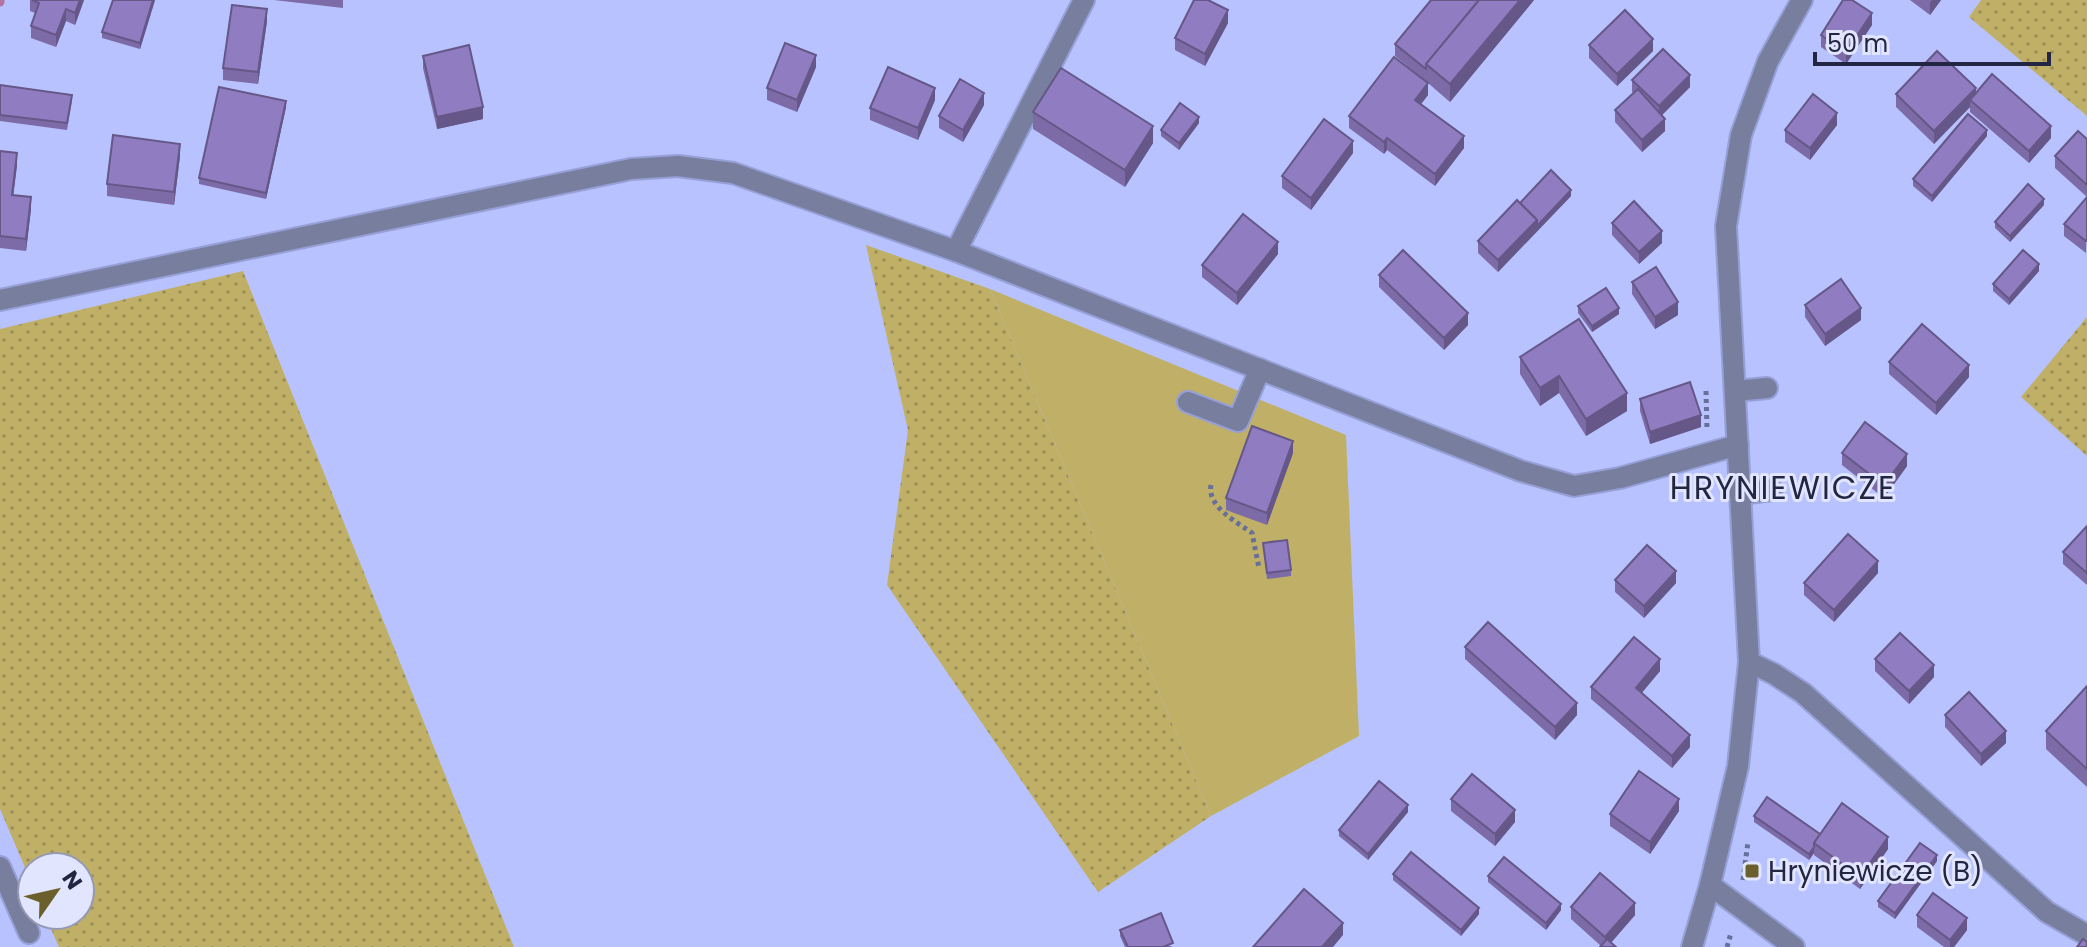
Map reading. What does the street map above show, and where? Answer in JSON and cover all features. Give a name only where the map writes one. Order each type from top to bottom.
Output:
[{"type":"street","points":[[956,251],[1084,0]]},
{"type":"street","points":[[1692,947],[1738,766],[1749,662],[1726,226],[1741,135],[1768,61],[1802,0]]},
{"type":"street","points":[[0,300],[631,169],[678,166],[733,173],[956,251],[1521,471],[1574,486],[1620,478],[1738,445]]},
{"type":"street","points":[[1188,402],[1238,421],[1260,369]]},
{"type":"street","points":[[1735,391],[1767,388]]},
{"type":"street","points":[[1740,494],[1772,490]]},
{"type":"street","points":[[1749,662],[1803,693],[2047,912],[2087,935]]},
{"type":"street","points":[[0,867],[29,933]]},
{"type":"street","points":[[1710,885],[1794,947]]},
{"type":"path","points":[[1211,485],[1210,492],[1217,507],[1252,533],[1259,568]]},
{"type":"shaded area","points":[[1981,0],[2087,0],[2087,116],[1969,17]]},
{"type":"shaded area","points":[[866,245],[990,289],[1211,816],[1098,892],[887,585],[908,430]]},
{"type":"shaded area","points":[[243,271],[514,947],[59,947],[52,931],[96,931],[96,851],[18,851],[0,809],[0,329]]},
{"type":"shaded area","points":[[990,289],[1346,435],[1359,736],[1211,816]]},
{"type":"shaded area","points":[[2087,317],[2087,456],[2021,397]]},
{"type":"building","points":[[32,0],[80,0],[75,13],[66,9],[56,35],[31,26],[39,3]]},
{"type":"building","points":[[113,0],[153,0],[140,43],[102,32]]},
{"type":"building","points":[[1194,0],[1208,0],[1228,10],[1205,54],[1175,38]]},
{"type":"building","points":[[1431,0],[1479,0],[1426,64],[1426,69],[1395,44]]},
{"type":"building","points":[[1479,0],[1520,0],[1450,84],[1426,64]]},
{"type":"building","points":[[1843,0],[1852,0],[1872,13],[1846,52],[1821,35]]},
{"type":"building","points":[[232,5],[267,9],[258,72],[223,68]]},
{"type":"building","points":[[1625,10],[1653,39],[1617,74],[1589,45]]},
{"type":"building","points":[[785,43],[816,55],[797,100],[767,88]]},
{"type":"building","points":[[469,45],[483,107],[437,117],[423,56]]},
{"type":"building","points":[[1663,49],[1690,75],[1659,106],[1632,80]]},
{"type":"building","points":[[1937,51],[1976,88],[1934,131],[1896,94]]},
{"type":"building","points":[[1394,57],[1428,83],[1415,100],[1464,136],[1435,174],[1387,138],[1384,142],[1349,116]]},
{"type":"building","points":[[888,67],[935,88],[918,128],[870,108]]},
{"type":"building","points":[[1061,68],[1153,126],[1125,170],[1033,112]]},
{"type":"building","points":[[1992,74],[2051,126],[2029,151],[1970,100]]},
{"type":"building","points":[[960,79],[984,93],[963,130],[939,116]]},
{"type":"building","points":[[0,85],[72,95],[67,123],[0,115]]},
{"type":"building","points":[[219,87],[286,101],[266,193],[199,178]]},
{"type":"building","points":[[1638,89],[1665,119],[1642,140],[1615,110]]},
{"type":"building","points":[[1813,94],[1837,113],[1810,148],[1785,130]]},
{"type":"building","points":[[1180,103],[1199,117],[1179,143],[1161,130]]},
{"type":"building","points":[[1968,114],[1987,130],[1932,196],[1913,179]]},
{"type":"building","points":[[1324,119],[1353,141],[1311,198],[1282,176]]},
{"type":"building","points":[[2078,131],[2087,139],[2087,185],[2055,156]]},
{"type":"building","points":[[113,135],[180,144],[174,192],[107,184]]},
{"type":"building","points":[[0,151],[17,153],[12,195],[31,197],[26,239],[0,236]]},
{"type":"building","points":[[1551,170],[1571,190],[1537,226],[1537,220],[1520,203]]},
{"type":"building","points":[[2028,184],[2044,199],[2010,236],[1995,222]]},
{"type":"building","points":[[2087,197],[2087,240],[2086,241],[2064,224]]},
{"type":"building","points":[[1517,200],[1537,220],[1498,260],[1478,241]]},
{"type":"building","points":[[1634,201],[1662,231],[1639,252],[1612,223]]},
{"type":"building","points":[[1243,214],[1278,242],[1237,293],[1202,265]]},
{"type":"building","points":[[1403,250],[1468,313],[1444,338],[1379,275]]},
{"type":"building","points":[[2023,250],[2039,264],[2009,299],[1993,284]]},
{"type":"building","points":[[1656,267],[1678,302],[1655,317],[1632,282]]},
{"type":"building","points":[[1841,279],[1861,308],[1825,334],[1805,305]]},
{"type":"building","points":[[1606,288],[1619,308],[1592,326],[1578,306]]},
{"type":"building","points":[[1579,319],[1627,393],[1586,419],[1559,376],[1540,388],[1520,357]]},
{"type":"building","points":[[1922,324],[1969,365],[1936,403],[1889,362]]},
{"type":"building","points":[[1690,382],[1701,415],[1650,432],[1640,399]]},
{"type":"building","points":[[1865,422],[1907,454],[1884,485],[1842,453]]},
{"type":"building","points":[[1252,426],[1293,441],[1267,513],[1226,498]]},
{"type":"building","points":[[2087,526],[2087,573],[2063,552]]},
{"type":"building","points":[[1848,534],[1878,561],[1834,610],[1804,583]]},
{"type":"building","points":[[1287,540],[1291,570],[1267,573],[1263,543]]},
{"type":"building","points":[[1647,545],[1676,571],[1644,606],[1615,580]]},
{"type":"building","points":[[1488,622],[1577,703],[1555,727],[1465,647]]},
{"type":"building","points":[[1900,633],[1934,665],[1909,691],[1875,659]]},
{"type":"building","points":[[1634,637],[1660,659],[1636,688],[1690,735],[1672,756],[1591,687]]},
{"type":"building","points":[[2087,686],[2087,769],[2046,731]]},
{"type":"building","points":[[1969,692],[2006,731],[1981,754],[1945,715]]},
{"type":"building","points":[[1639,771],[1679,799],[1650,842],[1610,814]]},
{"type":"building","points":[[1472,774],[1515,810],[1495,834],[1451,799]]},
{"type":"building","points":[[1379,781],[1408,805],[1368,854],[1339,830]]},
{"type":"building","points":[[1767,797],[1820,834],[1809,854],[1754,816]]},
{"type":"building","points":[[1842,803],[1888,837],[1860,877],[1814,843]]},
{"type":"building","points":[[1920,843],[1937,855],[1895,913],[1878,901]]},
{"type":"building","points":[[1411,852],[1479,908],[1461,930],[1393,874]]},
{"type":"building","points":[[1504,857],[1561,904],[1546,923],[1488,876]]},
{"type":"building","points":[[1600,873],[1635,903],[1605,937],[1571,907]]},
{"type":"building","points":[[1304,889],[1343,923],[1322,947],[1253,947]]},
{"type":"building","points":[[1933,893],[1967,918],[1950,940],[1917,915]]},
{"type":"building","points":[[1161,913],[1173,943],[1163,947],[1128,947],[1120,930]]},
{"type":"building","points":[[1607,939],[1616,947],[1600,947]]},
{"type":"building","points":[[2083,939],[2087,947],[2077,947]]},
{"type":"place","name":"Hryniewicze (B)","points":[[1752,871]]},
{"type":"district","name":"HRYNIEWICZE","points":[[1783,487]]}]
